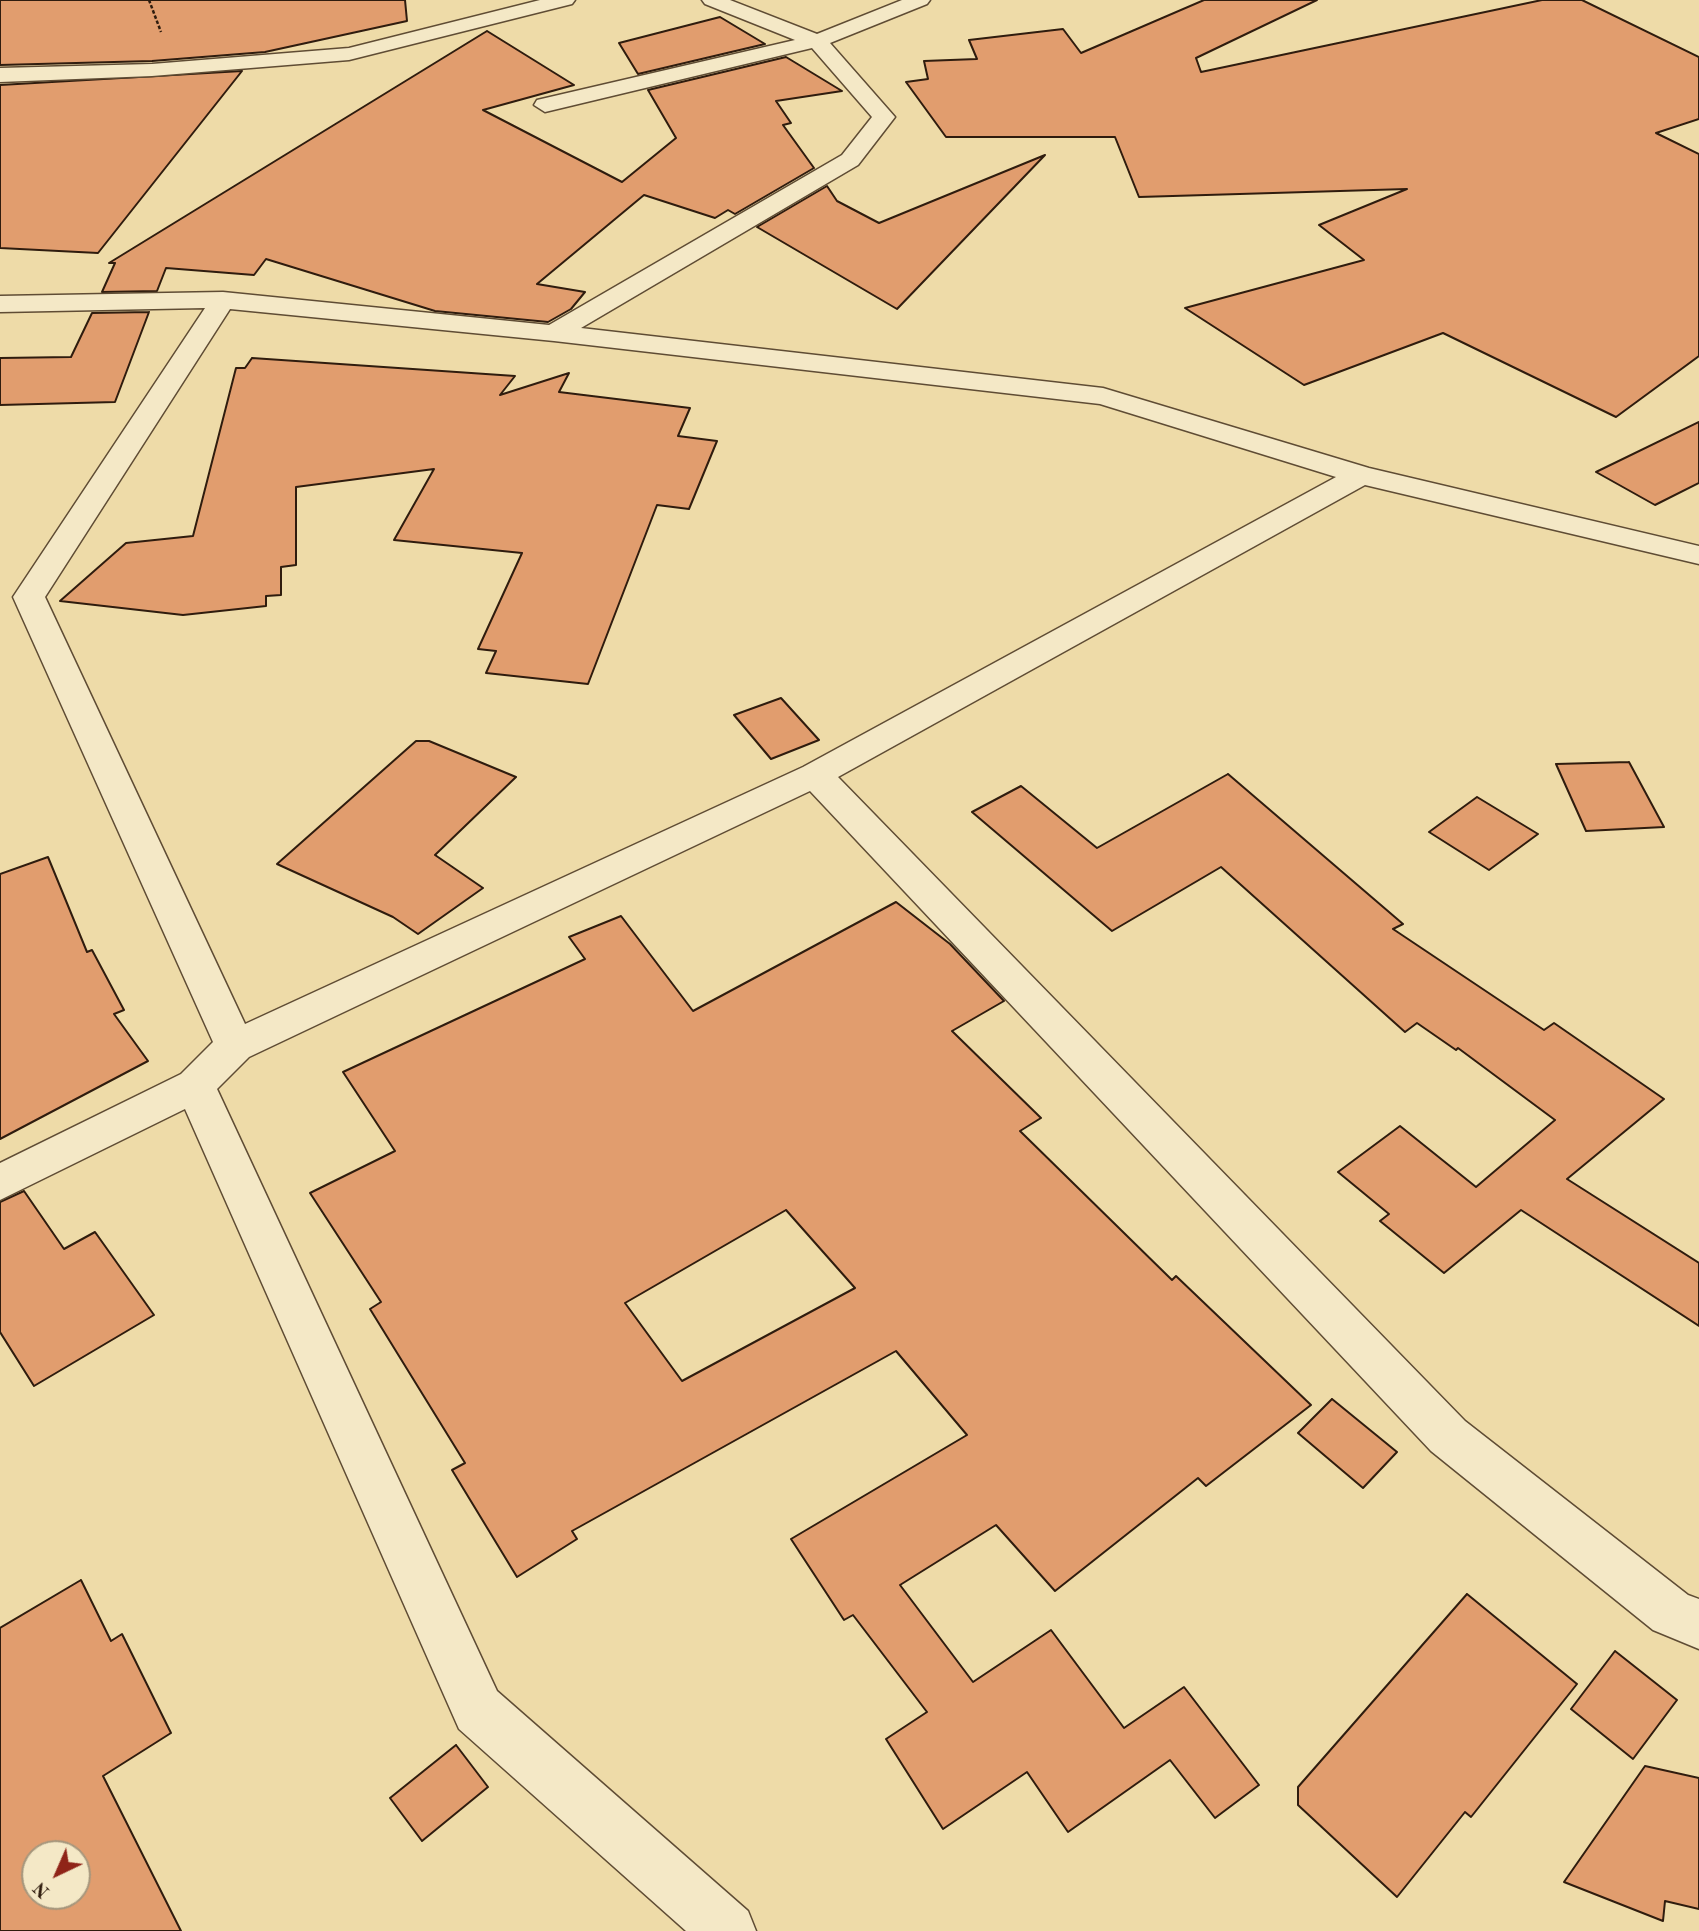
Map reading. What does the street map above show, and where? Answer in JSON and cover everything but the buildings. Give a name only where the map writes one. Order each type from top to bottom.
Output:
[{"type":"street","points":[[0,75],[152,70],[349,54],[565,0]]},
{"type":"street","points":[[554,334],[850,159],[884,117],[817,41],[712,0]]},
{"type":"street","points":[[545,106],[817,41],[920,0]]},
{"type":"street","points":[[223,300],[29,597],[235,1046]]},
{"type":"street","points":[[0,304],[223,300],[1103,396],[1361,475],[1699,555]]},
{"type":"street","points":[[0,1183],[195,1085],[235,1046],[815,775],[1361,475]]},
{"type":"street","points":[[815,775],[1448,1436],[1671,1613],[1699,1624]]},
{"type":"street","points":[[195,1085],[478,1710],[728,1931]]}]
